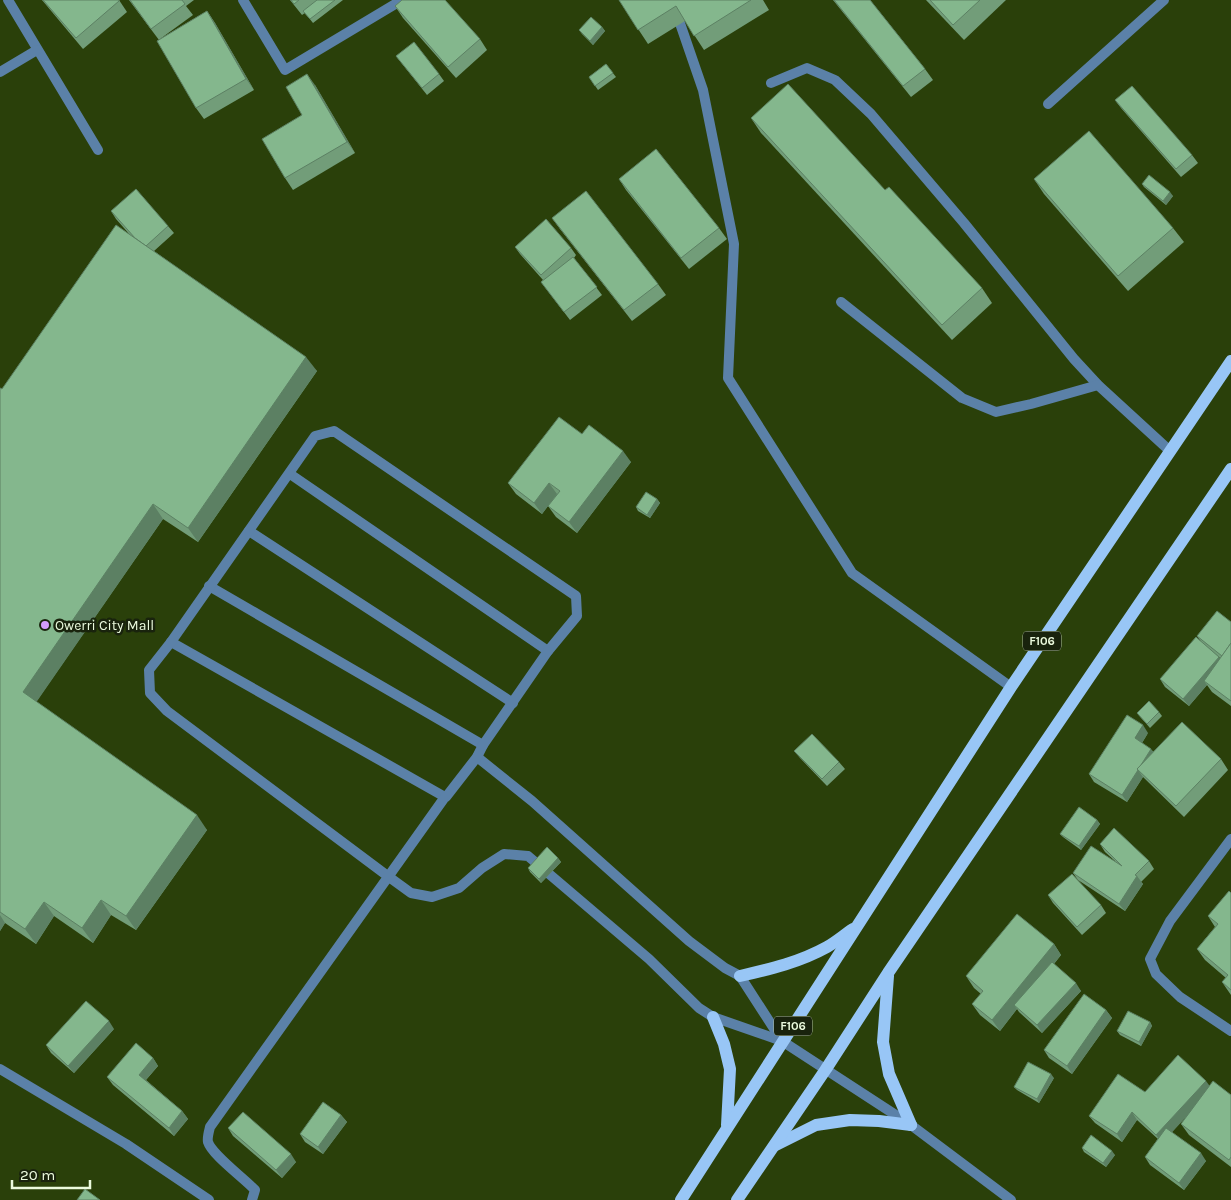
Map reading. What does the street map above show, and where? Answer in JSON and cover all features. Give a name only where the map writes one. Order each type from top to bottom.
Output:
[{"type":"main road","name":"F106","points":[[681,1200],[1011,687],[1231,361]]},
{"type":"main road","points":[[737,1200],[826,1070],[888,973],[1231,469]]},
{"type":"main road","points":[[740,976],[779,968],[805,957],[828,947],[859,925]]},
{"type":"main road","points":[[888,973],[883,1042],[889,1074],[910,1125]]},
{"type":"main road","points":[[713,1017],[724,1044],[730,1069],[727,1128]]},
{"type":"main road","points":[[774,1147],[816,1125],[850,1120],[879,1120],[910,1125]]},
{"type":"street","points":[[8,0],[98,150]]},
{"type":"street","points":[[243,0],[285,70],[402,0]]},
{"type":"street","points":[[672,0],[703,90],[734,244],[728,378],[852,573],[1011,687]]},
{"type":"street","points":[[1048,104],[1164,0]]},
{"type":"street","points":[[0,72],[37,50]]},
{"type":"street","points":[[771,83],[807,68],[835,80],[872,114],[964,223],[1074,359],[1098,385],[1170,451]]},
{"type":"street","points":[[841,302],[962,398],[996,412],[1098,385]]},
{"type":"street","points":[[252,1200],[255,1190],[244,1178],[214,1154],[208,1142],[210,1127],[389,877],[445,797],[477,757],[483,744],[548,651],[577,616],[576,596],[334,431],[315,436],[171,642],[149,670],[150,693],[167,711],[389,877],[411,893],[432,898],[459,888],[482,868],[504,854],[528,856],[649,958],[699,1008],[713,1017],[782,1041],[910,1125],[1011,1200]]},
{"type":"street","points":[[290,474],[548,651]]},
{"type":"street","points":[[249,531],[513,703]]},
{"type":"street","points":[[209,586],[483,744]]},
{"type":"street","points":[[171,642],[445,797]]},
{"type":"street","points":[[477,757],[532,800],[689,940],[725,968],[740,976],[782,1041]]},
{"type":"street","points":[[1231,839],[1170,921],[1150,959],[1156,974],[1180,997],[1231,1031]]},
{"type":"street","points":[[0,1069],[126,1144],[209,1200]]},
{"type":"building","points":[[43,0],[119,0],[119,1],[76,38]]},
{"type":"building","points":[[130,0],[182,0],[185,4],[151,29]]},
{"type":"building","points":[[291,0],[299,0],[294,4]]},
{"type":"building","points":[[317,0],[335,0],[310,19],[303,11]]},
{"type":"building","points":[[402,0],[445,0],[480,39],[448,67],[395,6]]},
{"type":"building","points":[[619,0],[751,0],[694,36],[676,6],[638,30]]},
{"type":"building","points":[[834,0],[870,0],[925,69],[903,86]]},
{"type":"building","points":[[930,0],[980,0],[953,25]]},
{"type":"building","points":[[207,11],[246,79],[196,108],[157,41]]},
{"type":"building","points":[[591,17],[602,27],[590,41],[579,30]]},
{"type":"building","points":[[414,42],[439,74],[422,88],[396,56]]},
{"type":"building","points":[[606,64],[613,73],[595,86],[589,77]]},
{"type":"building","points":[[307,74],[347,142],[285,178],[262,139],[302,115],[286,87]]},
{"type":"building","points":[[788,84],[885,190],[889,187],[982,288],[942,325],[751,118]]},
{"type":"building","points":[[1132,86],[1192,155],[1176,169],[1115,100]]},
{"type":"building","points":[[1089,131],[1173,228],[1118,276],[1034,179]]},
{"type":"building","points":[[656,149],[719,228],[681,258],[619,179]]},
{"type":"building","points":[[1149,175],[1170,192],[1163,201],[1142,184]]},
{"type":"building","points":[[136,189],[168,226],[146,246],[135,238],[111,211]]},
{"type":"building","points":[[586,191],[658,284],[624,310],[552,218]]},
{"type":"building","points":[[546,219],[571,248],[541,275],[515,247]]},
{"type":"building","name":"Owerri City Mall","points":[[116,225],[306,357],[188,528],[153,504],[23,692],[197,815],[126,916],[101,900],[82,928],[44,902],[25,929],[0,912],[0,388],[2,389]]},
{"type":"building","points":[[573,257],[597,287],[564,312],[541,282]]},
{"type":"building","points":[[559,417],[582,434],[589,425],[623,451],[569,522],[548,506],[560,491],[549,483],[534,503],[508,483]]},
{"type":"building","points":[[646,492],[657,499],[647,515],[636,507]]},
{"type":"building","points":[[1217,611],[1231,622],[1231,643],[1222,656],[1197,636]]},
{"type":"building","points":[[1196,637],[1219,657],[1183,699],[1160,679]]},
{"type":"building","points":[[1231,643],[1231,701],[1204,681]]},
{"type":"building","points":[[1149,701],[1159,712],[1147,724],[1137,713]]},
{"type":"building","points":[[1127,715],[1143,725],[1135,738],[1151,749],[1122,795],[1089,774]]},
{"type":"building","points":[[1182,722],[1221,759],[1176,806],[1137,769]]},
{"type":"building","points":[[812,734],[839,762],[822,779],[794,751]]},
{"type":"building","points":[[1079,807],[1097,820],[1079,846],[1060,834]]},
{"type":"building","points":[[1114,828],[1149,861],[1135,875],[1137,876],[1119,904],[1073,873],[1091,846],[1122,866],[1100,844]]},
{"type":"building","points":[[547,847],[558,858],[539,879],[528,868]]},
{"type":"building","points":[[1072,874],[1101,905],[1077,927],[1048,895]]},
{"type":"building","points":[[1229,891],[1231,893],[1231,990],[1222,982],[1228,975],[1197,949],[1218,924],[1208,916]]},
{"type":"building","points":[[1017,914],[1054,944],[992,1020],[972,1004],[983,991],[966,976]]},
{"type":"building","points":[[1052,962],[1076,983],[1037,1025],[1014,1005]]},
{"type":"building","points":[[1084,994],[1106,1010],[1067,1066],[1044,1050]]},
{"type":"building","points":[[86,1001],[109,1021],[68,1066],[46,1045]]},
{"type":"building","points":[[1128,1011],[1150,1022],[1139,1042],[1117,1031]]},
{"type":"building","points":[[136,1043],[153,1058],[139,1075],[182,1111],[169,1128],[107,1077]]},
{"type":"building","points":[[1178,1055],[1206,1081],[1156,1135],[1132,1112],[1117,1134],[1089,1116],[1118,1074],[1145,1092]]},
{"type":"building","points":[[1028,1062],[1051,1074],[1037,1099],[1014,1087]]},
{"type":"building","points":[[1213,1081],[1231,1095],[1231,1157],[1229,1160],[1181,1124]]},
{"type":"building","points":[[323,1102],[341,1115],[318,1147],[300,1134]]},
{"type":"building","points":[[243,1112],[291,1154],[276,1170],[228,1128]]},
{"type":"building","points":[[1166,1128],[1201,1153],[1179,1183],[1145,1157]]},
{"type":"building","points":[[1091,1135],[1112,1151],[1103,1163],[1082,1148]]},
{"type":"building","points":[[85,1189],[100,1200],[77,1200]]},
{"type":"place","name":"Owerri City Mall","points":[[45,625]]}]
